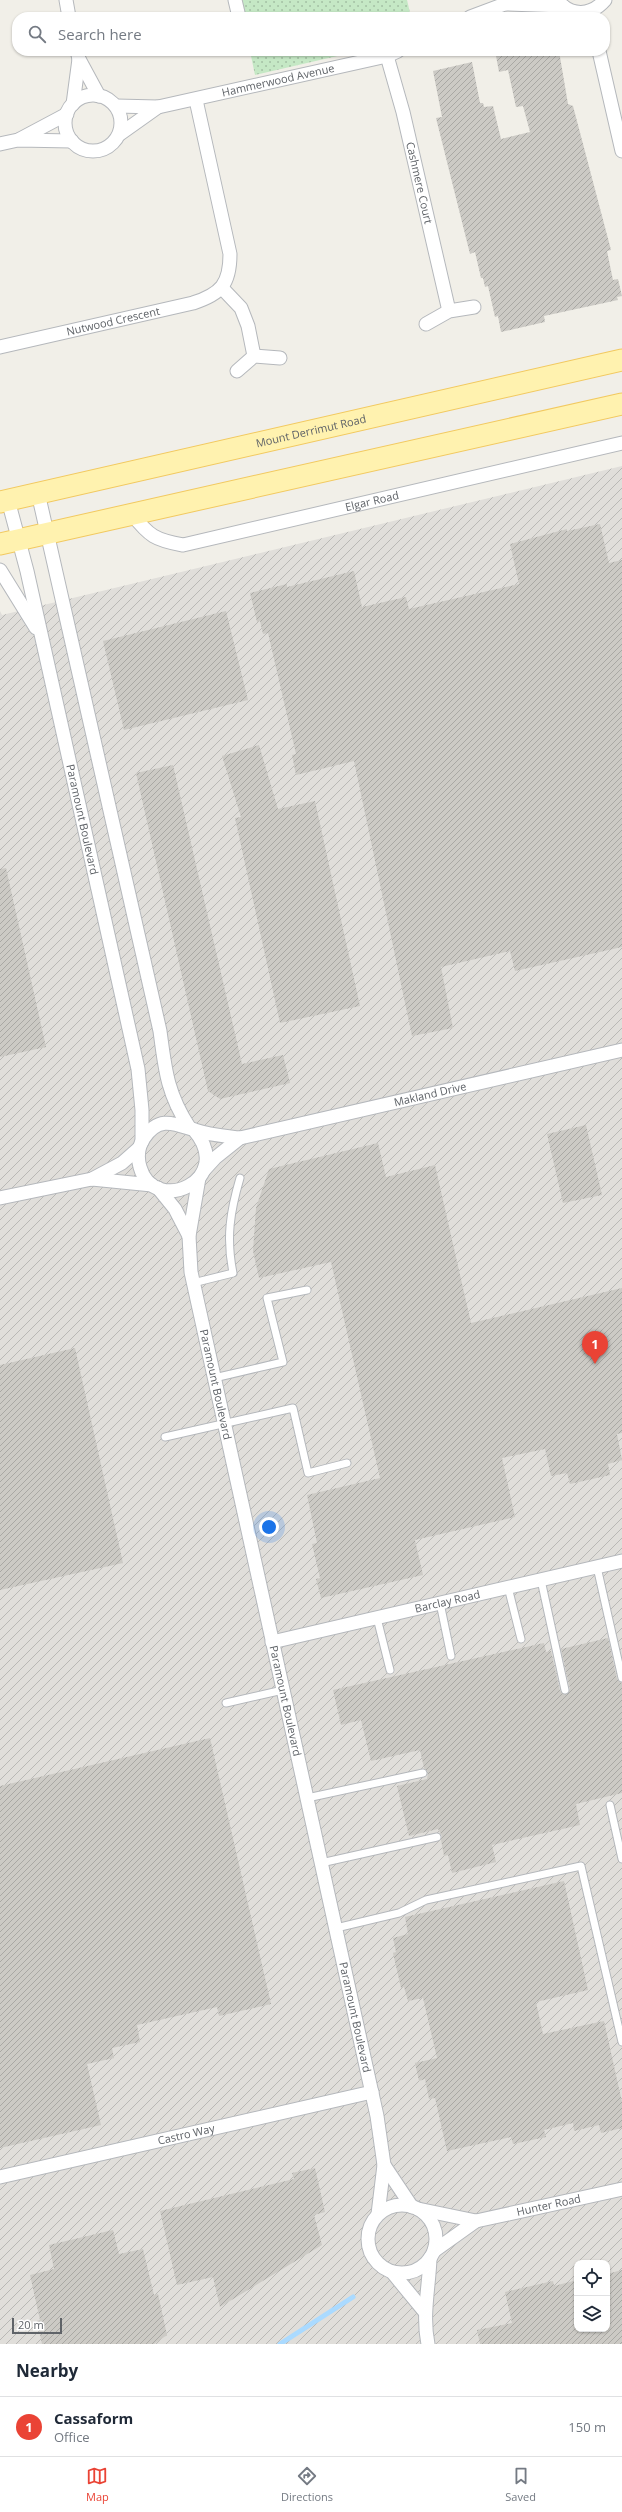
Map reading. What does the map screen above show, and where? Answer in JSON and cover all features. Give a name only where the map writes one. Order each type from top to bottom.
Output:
[{"type":"main road","name":"Mount Derrimut Road","points":[[4,501],[622,360]]},
{"type":"main road","points":[[10,542],[622,404]]},
{"type":"street","points":[[66,0],[68,12]]},
{"type":"street","points":[[235,0],[238,12]]},
{"type":"street","points":[[483,12],[510,2],[565,8],[579,12]]},
{"type":"street","points":[[587,12],[601,8]]},
{"type":"street","points":[[18,140],[70,109],[89,95],[99,96],[116,106],[122,124],[120,134],[107,148],[98,152],[88,152],[72,142],[67,133],[70,109],[78,56]]},
{"type":"street","points":[[79,56],[99,96]]},
{"type":"street","name":"Hammerwood Avenue","points":[[116,106],[158,108],[379,56]]},
{"type":"street","name":"Cashmere Court","points":[[393,56],[403,112],[448,311]]},
{"type":"street","points":[[600,56],[622,151]]},
{"type":"street","points":[[196,100],[230,254],[230,272],[222,288],[241,308],[248,326],[254,356]]},
{"type":"street","name":"Hammerwood Avenue","points":[[120,134],[158,108]]},
{"type":"street","points":[[0,144],[18,140],[72,142]]},
{"type":"street","name":"Nutwood Crescent","points":[[0,347],[193,303],[210,297],[222,288]]},
{"type":"street","points":[[426,324],[448,311],[474,308]]},
{"type":"street","points":[[237,371],[254,356],[280,358]]},
{"type":"street","name":"Elgar Road","points":[[132,514],[148,534],[166,542],[183,545],[622,443]]},
{"type":"street","points":[[0,1198],[92,1180],[155,1186],[169,1191],[180,1190],[202,1175],[206,1160],[206,1149],[175,1102],[164,1069],[160,1031],[49,533],[38,493]]},
{"type":"street","name":"Paramount Boulevard","points":[[4,501],[10,542],[42,638],[138,1069],[142,1110],[140,1145]]},
{"type":"street","points":[[0,570],[42,638]]},
{"type":"street","name":"Makland Drive","points":[[192,1128],[240,1138],[622,1050]]},
{"type":"street","points":[[92,1180],[122,1163],[140,1145],[148,1133],[167,1123],[179,1123],[192,1128]]},
{"type":"street","name":"Makland Drive","points":[[202,1175],[215,1158],[240,1138]]},
{"type":"street","points":[[140,1145],[140,1169],[155,1186]]},
{"type":"street","name":"Paramount Boulevard","points":[[202,1175],[189,1236],[192,1283],[372,2092],[384,2165],[378,2214]]},
{"type":"street","name":"Paramount Boulevard","points":[[155,1186],[175,1209],[189,1236]]},
{"type":"street","name":"Barclay Road","points":[[272,1642],[622,1561]]},
{"type":"street","name":"Castro Way","points":[[0,2177],[372,2092]]},
{"type":"street","name":"Paramount Boulevard","points":[[384,2165],[415,2208]]},
{"type":"street","name":"Hunter Road","points":[[415,2208],[476,2221],[622,2189]]},
{"type":"street","points":[[424,2311],[392,2272],[381,2266],[373,2258],[368,2247],[368,2235],[371,2224],[378,2214],[394,2206],[415,2208],[427,2217],[434,2227],[436,2239],[432,2255],[429,2285],[424,2311],[428,2344]]},
{"type":"street","name":"Hunter Road","points":[[432,2255],[476,2221]]},
{"type":"street","points":[[392,2272],[413,2271],[432,2255]]},
{"type":"lane","points":[[192,1283],[233,1273],[228,1248],[233,1203],[240,1178]]},
{"type":"lane","points":[[214,1378],[283,1362],[267,1298],[306,1290]]},
{"type":"lane","points":[[165,1437],[293,1408],[308,1473],[347,1463]]},
{"type":"lane","points":[[597,1567],[622,1678]]},
{"type":"lane","points":[[541,1580],[565,1690]]},
{"type":"lane","points":[[508,1587],[521,1639]]},
{"type":"lane","points":[[440,1603],[451,1656]]},
{"type":"lane","points":[[377,1618],[390,1670]]},
{"type":"lane","points":[[226,1702],[283,1690]]},
{"type":"lane","points":[[307,1798],[424,1773]]},
{"type":"lane","points":[[610,1805],[622,1859]]},
{"type":"lane","points":[[321,1863],[437,1837]]},
{"type":"lane","points":[[336,1928],[399,1913],[426,1900],[581,1866],[622,2042]]},
{"type":"shaded area","points":[[622,466],[622,2344],[0,2344],[0,611],[2,615]]},
{"type":"green space","points":[[239,0],[407,0],[410,12],[242,12]]},
{"type":"green space","points":[[251,56],[337,56],[255,75]]},
{"type":"building","points":[[496,56],[560,56],[568,104],[573,106],[611,250],[607,251],[613,280],[618,279],[622,296],[617,297],[618,300],[544,316],[545,322],[501,332],[498,316],[495,317],[488,286],[485,287],[483,278],[481,278],[475,252],[470,254],[436,118],[442,117],[433,71],[472,62],[480,103],[483,103],[484,107],[493,106],[501,139],[530,132],[523,106],[516,107],[508,70],[499,72]]},
{"type":"building","points":[[600,524],[609,563],[622,560],[622,947],[515,971],[510,951],[441,967],[453,1028],[412,1036],[354,761],[296,775],[292,755],[296,754],[268,633],[263,634],[260,621],[257,622],[250,593],[287,584],[287,587],[354,571],[362,607],[406,597],[409,609],[519,584],[510,544],[567,529],[567,531]]},
{"type":"building","points":[[226,611],[248,700],[124,730],[103,641]]},
{"type":"building","points":[[259,745],[278,809],[315,801],[360,1006],[280,1023],[235,818],[241,817],[222,756]]},
{"type":"building","points":[[173,765],[242,1064],[283,1055],[290,1083],[220,1099],[208,1091],[136,773]]},
{"type":"building","points":[[6,868],[46,1047],[0,1057],[0,869]]},
{"type":"building","points":[[586,1125],[602,1195],[563,1203],[547,1134]]},
{"type":"building","points":[[378,1143],[386,1177],[435,1165],[471,1323],[622,1288],[622,1433],[617,1434],[622,1460],[608,1464],[610,1475],[570,1484],[567,1473],[551,1476],[545,1449],[502,1458],[515,1517],[415,1540],[423,1575],[321,1598],[316,1579],[320,1578],[312,1544],[317,1543],[307,1495],[380,1478],[331,1262],[259,1278],[253,1251],[256,1208],[269,1169]]},
{"type":"building","points":[[75,1348],[123,1563],[0,1590],[0,1365]]},
{"type":"building","points":[[608,1638],[617,1679],[622,1683],[622,1793],[576,1804],[580,1825],[492,1845],[496,1862],[452,1873],[448,1855],[444,1856],[441,1840],[442,1836],[438,1829],[409,1836],[397,1786],[427,1779],[428,1772],[424,1768],[420,1750],[371,1761],[361,1720],[341,1725],[333,1690],[544,1643],[546,1652],[551,1651],[560,1691],[566,1695],[570,1689],[561,1649]]},
{"type":"building","points":[[210,1738],[271,2004],[219,2016],[217,2007],[137,2025],[140,2042],[112,2048],[114,2058],[87,2064],[101,2125],[0,2148],[0,1786]]},
{"type":"building","points":[[564,1881],[588,1990],[536,2002],[543,2034],[604,2021],[622,2102],[622,2128],[601,2133],[599,2125],[574,2131],[573,2123],[544,2130],[546,2137],[513,2144],[511,2137],[447,2151],[435,2098],[429,2099],[425,2079],[419,2081],[415,2063],[437,2058],[423,1998],[408,2001],[404,1987],[401,1988],[393,1953],[396,1952],[393,1938],[408,1934],[405,1917]]},
{"type":"building","points":[[315,2168],[325,2212],[314,2215],[322,2245],[220,2307],[213,2277],[177,2285],[160,2211],[294,2179],[292,2173]]},
{"type":"building","points":[[113,2230],[119,2254],[143,2249],[154,2295],[158,2294],[167,2335],[154,2344],[42,2344],[37,2321],[40,2320],[30,2275],[54,2269],[49,2245]]},
{"type":"building","points":[[622,2270],[622,2344],[480,2344],[477,2330],[512,2323],[505,2292],[553,2281],[554,2286],[574,2281],[574,2332],[610,2332],[610,2273]]},
{"type":"waterway","points":[[280,2344],[353,2297]]},
{"type":"place","name":"Cassaform","points":[[595,1364]]}]
